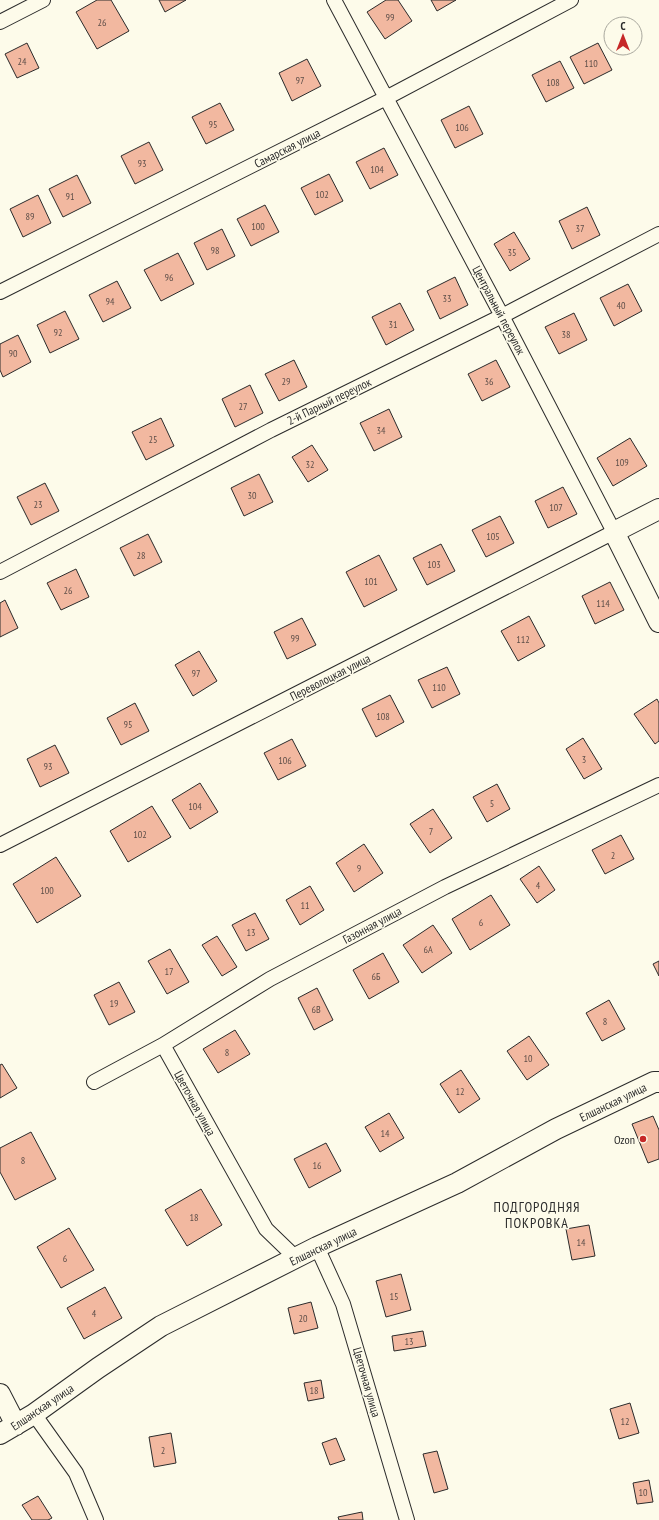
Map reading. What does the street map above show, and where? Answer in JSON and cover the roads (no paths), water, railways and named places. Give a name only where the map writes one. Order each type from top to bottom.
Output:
[{"type":"street","points":[[0,22],[43,0]]},
{"type":"street","name":"Центральный переулок","points":[[334,0],[502,316],[659,622]]},
{"type":"street","name":"Самарская улица","points":[[0,292],[386,98],[571,0]]},
{"type":"street","name":"2-й Парный переулок","points":[[0,572],[271,430],[502,316],[659,234]]},
{"type":"street","name":"Переволоцкая улица","points":[[0,845],[659,509]]},
{"type":"street","name":"Газонная улица","points":[[94,1082],[163,1045],[270,979],[438,891],[659,785]]},
{"type":"street","name":"Цветочная улица","points":[[163,1045],[266,1229],[296,1258]]},
{"type":"street","name":"Елшанская улица","points":[[8,1430],[34,1414],[98,1368],[162,1326],[317,1247],[457,1183],[556,1129],[654,1082],[659,1082]]},
{"type":"street","name":"Цветочная улица","points":[[317,1247],[343,1304],[407,1520]]},
{"type":"street","points":[[0,1394],[8,1430]]},
{"type":"street","points":[[34,1414],[76,1473],[96,1520]]},
{"type":"place","name":"Ozon","points":[[643,1139]]},
{"type":"district","name":"ПОДГОРОДНЯЯ ПОКРОВКА","points":[[537,1216]]}]
